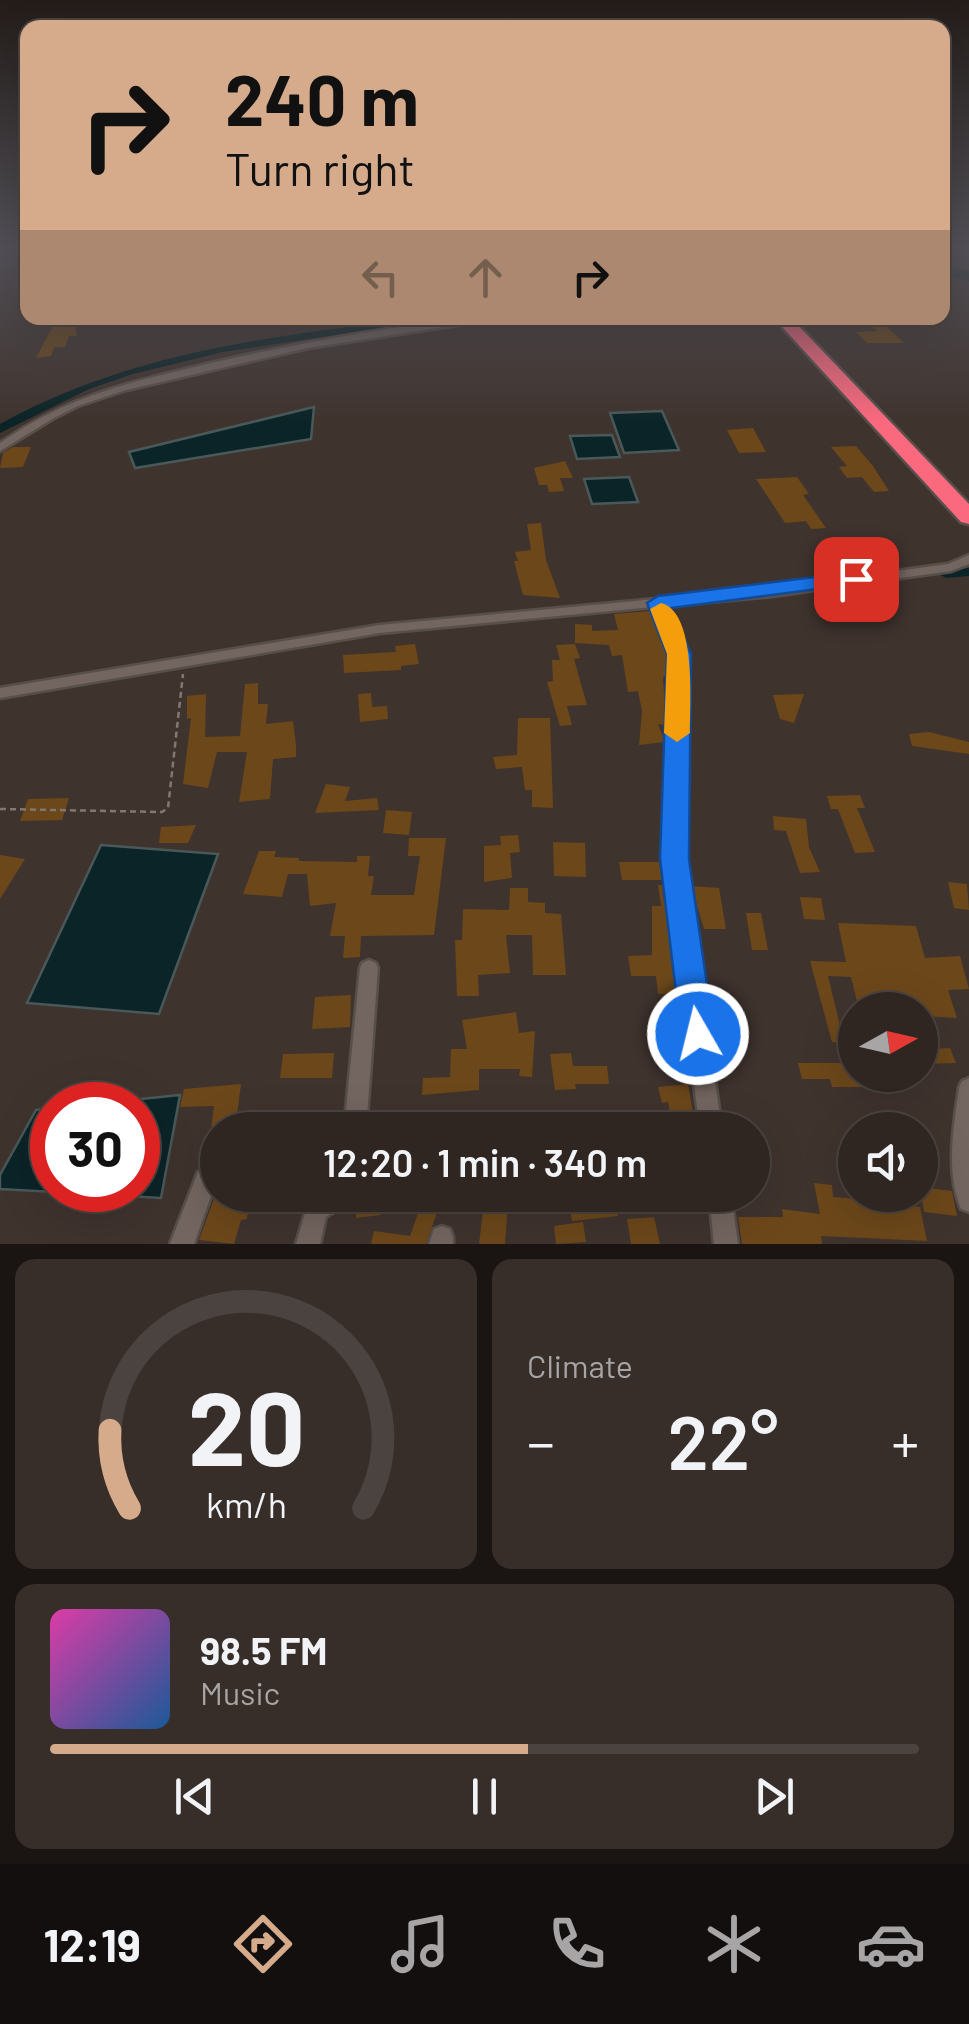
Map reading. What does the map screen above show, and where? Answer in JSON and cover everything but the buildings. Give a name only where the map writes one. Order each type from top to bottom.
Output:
[{"type":"highway","points":[[789,325],[969,517]]},
{"type":"highway","points":[[807,325],[969,494]]},
{"type":"street","points":[[0,448],[86,396],[141,380],[253,355],[439,325]]},
{"type":"street","points":[[0,693],[380,629],[772,592],[952,566],[969,559]]},
{"type":"street","points":[[658,603],[679,654],[674,859],[709,1112]]},
{"type":"street","points":[[357,1112],[369,968]]},
{"type":"street","points":[[969,1087],[962,1157],[969,1200]]},
{"type":"street","points":[[182,1244],[200,1195]]},
{"type":"street","points":[[308,1244],[316,1212]]},
{"type":"street","points":[[722,1212],[726,1244]]},
{"type":"path","points":[[0,809],[162,812],[168,808],[184,662]]},
{"type":"water","points":[[314,407],[311,439],[135,468],[129,452]]},
{"type":"water","points":[[662,411],[679,450],[624,453],[610,413]]},
{"type":"water","points":[[612,435],[620,457],[577,459],[570,436]]},
{"type":"water","points":[[629,477],[638,502],[592,504],[584,479]]},
{"type":"water","points":[[101,845],[218,854],[159,1014],[27,1003]]},
{"type":"water","points":[[180,1095],[161,1198],[160,1198],[160,1097]]},
{"type":"water","points":[[30,1121],[30,1191],[0,1189],[0,1175]]},
{"type":"waterway","points":[[364,328],[385,325]]},
{"type":"waterway","points":[[0,429],[41,406],[129,372],[223,349],[364,328]]},
{"type":"waterway","points":[[946,574],[969,572]]},
{"type":"slow traffic","points":[[661,609],[679,654],[677,733]]},
{"type":"route","points":[[698,1034],[674,859],[679,654],[658,603],[856,579]]}]
